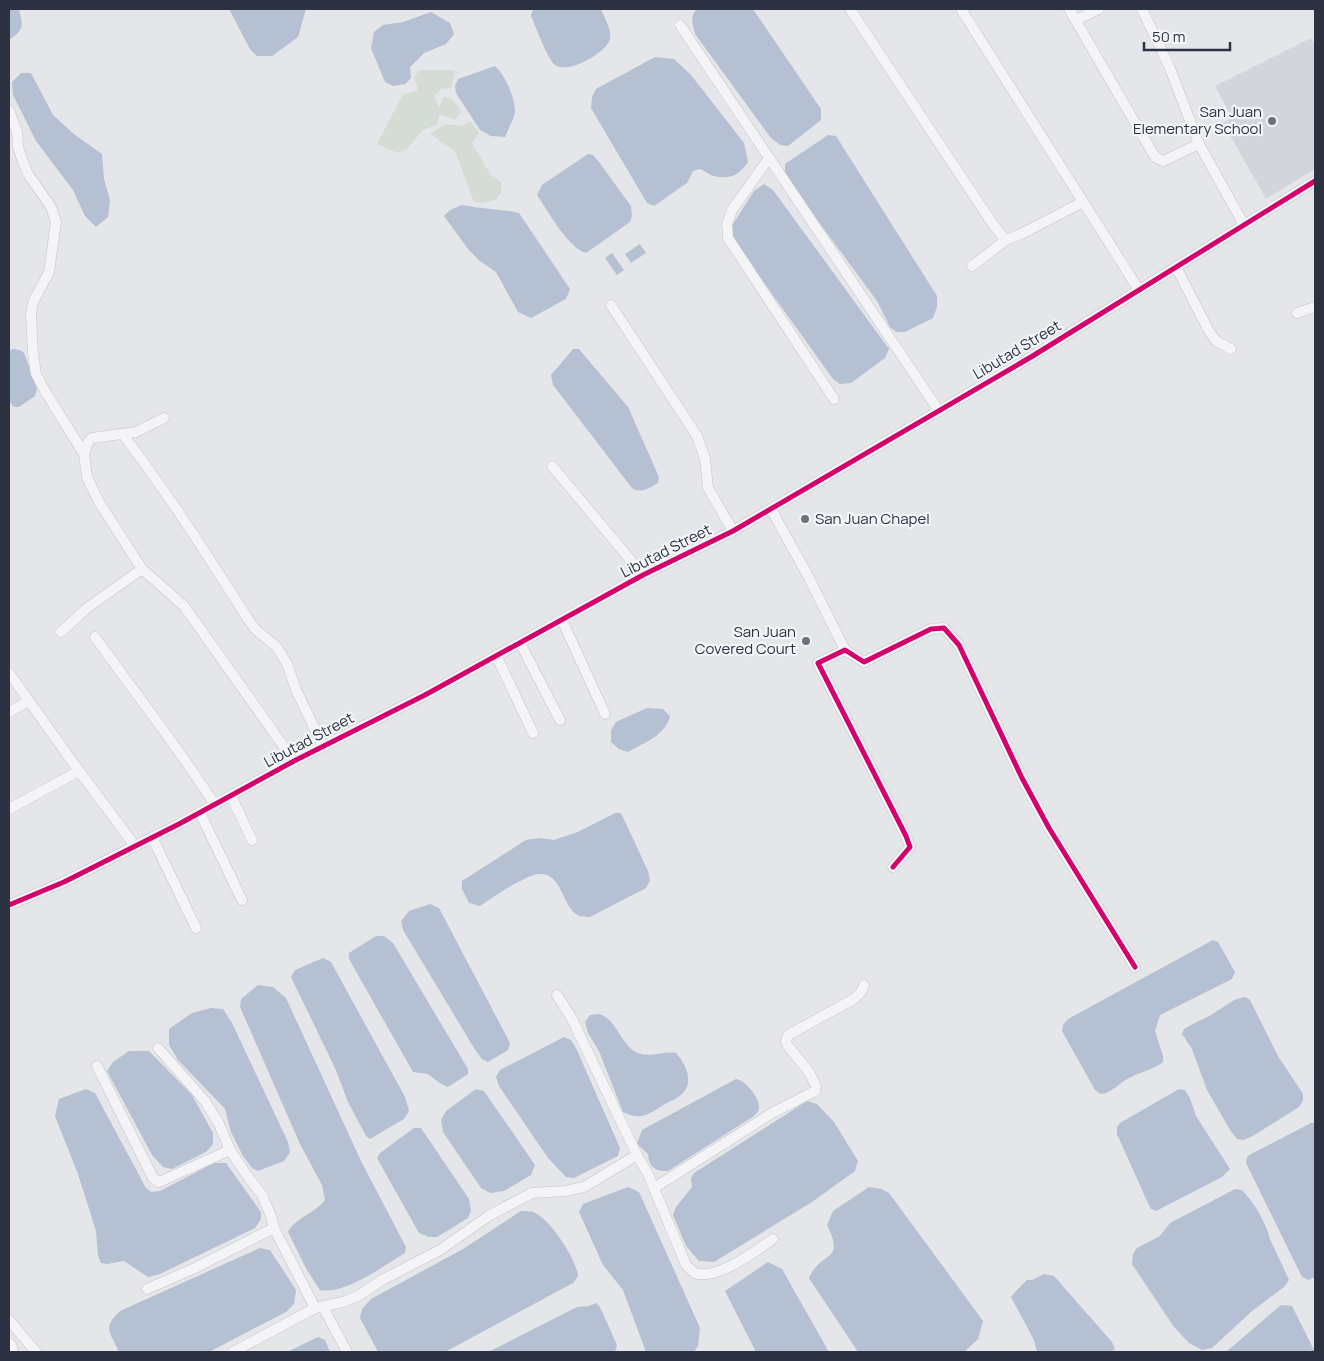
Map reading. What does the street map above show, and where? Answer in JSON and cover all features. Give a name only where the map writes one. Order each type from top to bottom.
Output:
[{"type":"street","points":[[850,9],[994,226],[1006,240]]},
{"type":"street","points":[[961,9],[1139,290]]},
{"type":"street","points":[[1069,9],[1155,157],[1163,161],[1199,144]]},
{"type":"street","points":[[1076,20],[1099,9]]},
{"type":"street","points":[[1142,9],[1169,66],[1199,144],[1244,225]]},
{"type":"street","points":[[680,25],[939,411]]},
{"type":"street","points":[[9,110],[17,132],[18,147],[28,174],[51,207],[56,222],[49,272],[33,302],[31,314],[36,374],[84,454],[87,477],[99,502],[142,569],[184,606],[294,761]]},
{"type":"street","points":[[769,158],[732,210],[727,224],[728,238],[834,399]]},
{"type":"street","name":"Libutad Street","points":[[9,906],[64,882],[200,813],[294,761],[425,695],[643,575],[733,531],[1031,357],[1315,181]]},
{"type":"street","points":[[972,266],[1006,240],[1083,202]]},
{"type":"street","points":[[1176,267],[1209,331],[1216,340],[1232,349]]},
{"type":"street","points":[[611,305],[698,436],[705,460],[708,488],[733,531]]},
{"type":"street","points":[[1297,313],[1315,307]]},
{"type":"street","points":[[84,454],[88,442],[92,438],[136,432],[164,418]]},
{"type":"street","points":[[124,434],[248,619],[256,629],[277,647],[287,664],[297,692],[323,746]]},
{"type":"street","points":[[552,466],[643,575]]},
{"type":"street","points":[[771,509],[808,576],[845,650],[864,662],[931,629],[944,628],[959,645],[1022,778],[1049,828],[1135,967]]},
{"type":"street","points":[[62,632],[87,608],[142,569]]},
{"type":"street","points":[[562,620],[605,714]]},
{"type":"street","points":[[95,637],[186,760],[215,805]]},
{"type":"street","points":[[520,643],[560,720]]},
{"type":"street","points":[[845,650],[818,663],[906,836],[910,847],[893,867]]},
{"type":"street","points":[[496,655],[533,733]]},
{"type":"street","points":[[9,672],[135,846]]},
{"type":"street","points":[[9,712],[29,701]]},
{"type":"street","points":[[9,809],[79,771]]},
{"type":"street","points":[[231,796],[252,840]]},
{"type":"street","points":[[200,813],[242,900]]},
{"type":"street","points":[[152,837],[196,928]]},
{"type":"street","points":[[654,1188],[772,1113],[815,1090],[816,1086],[809,1072],[788,1046],[786,1041],[788,1034],[854,999],[861,992],[864,985]]},
{"type":"street","points":[[557,995],[572,1019],[636,1155],[654,1188],[686,1265],[694,1272],[703,1274],[716,1272],[773,1240]]},
{"type":"street","points":[[158,1048],[205,1101],[219,1124],[230,1150],[262,1195],[274,1228],[319,1308],[347,1352]]},
{"type":"street","points":[[97,1066],[153,1178],[159,1182],[230,1150]]},
{"type":"street","points":[[233,1352],[319,1308],[358,1296],[382,1280],[440,1250],[490,1215],[532,1193],[584,1188],[636,1155]]},
{"type":"street","points":[[147,1289],[196,1268],[274,1228]]},
{"type":"street","points":[[9,1320],[36,1352]]},
{"type":"street","points":[[9,1346],[10,1352]]},
{"type":"shaded area","name":"San Juan Elementary School","points":[[1311,38],[1315,45],[1315,169],[1266,199],[1223,123],[1232,118],[1215,86]]},
{"type":"shaded area","points":[[420,70],[455,70],[451,88],[441,89],[434,96],[439,107],[444,97],[453,100],[461,111],[455,120],[440,114],[437,124],[422,131],[408,148],[398,153],[377,144],[403,94],[417,91],[414,77]]},
{"type":"shaded area","points":[[470,121],[479,133],[472,143],[490,174],[501,182],[501,192],[496,200],[483,203],[474,202],[455,151],[430,134],[446,124],[462,126]]},
{"type":"water","points":[[9,9],[19,9],[22,24],[18,33],[9,40]]},
{"type":"water","points":[[229,9],[306,9],[298,37],[272,56],[257,56],[250,49]]},
{"type":"water","points":[[534,9],[601,9],[609,28],[610,39],[602,50],[586,61],[569,67],[555,65],[545,49],[531,16]]},
{"type":"water","points":[[697,9],[753,9],[821,109],[821,120],[788,146],[780,145],[771,138],[695,34],[692,18]]},
{"type":"water","points":[[431,12],[450,23],[454,34],[446,44],[424,53],[410,67],[411,78],[405,84],[393,86],[385,82],[371,48],[374,32],[383,25],[403,22]]},
{"type":"water","points":[[655,57],[674,59],[691,75],[744,143],[748,162],[738,173],[730,177],[710,175],[700,169],[693,171],[687,183],[654,206],[647,203],[591,108],[592,97],[596,89]]},
{"type":"water","points":[[495,66],[511,92],[515,110],[505,137],[491,136],[480,130],[456,93],[455,86],[458,79]]},
{"type":"water","points":[[21,73],[31,73],[53,115],[75,135],[102,154],[104,179],[110,200],[108,217],[96,227],[85,216],[73,190],[36,141],[13,95],[12,82]]},
{"type":"water","points":[[828,135],[836,136],[937,296],[937,307],[933,318],[905,332],[896,332],[890,327],[877,301],[785,176],[785,164]]},
{"type":"water","points":[[588,154],[593,155],[599,162],[631,206],[632,216],[630,222],[586,253],[579,250],[565,237],[537,195],[542,185]]},
{"type":"water","points":[[764,184],[773,190],[889,349],[885,358],[851,383],[840,384],[833,379],[734,241],[731,227],[754,191]]},
{"type":"water","points":[[462,205],[519,213],[570,289],[566,299],[531,318],[518,312],[496,272],[480,261],[468,249],[444,216],[450,210]]},
{"type":"water","points":[[640,244],[646,253],[631,263],[625,254]]},
{"type":"water","points":[[612,253],[624,270],[617,275],[605,258]]},
{"type":"water","points":[[13,349],[24,353],[37,389],[35,396],[19,407],[14,407],[9,401],[9,351]]},
{"type":"water","points":[[573,349],[579,349],[628,407],[659,477],[658,483],[642,490],[632,488],[553,385],[551,375]]},
{"type":"water","points":[[647,708],[663,709],[670,716],[664,729],[654,738],[628,752],[619,749],[611,742],[611,730],[616,722]]},
{"type":"water","points":[[615,813],[621,813],[648,871],[650,881],[646,888],[590,917],[576,914],[567,903],[557,883],[546,875],[538,874],[509,887],[480,906],[469,903],[462,889],[462,881],[526,840],[539,838],[554,840],[578,832]]},
{"type":"water","points":[[430,904],[439,908],[510,1043],[508,1050],[488,1062],[482,1059],[474,1048],[403,930],[401,921],[409,911]]},
{"type":"water","points":[[376,936],[384,936],[393,943],[468,1069],[468,1074],[448,1087],[428,1074],[413,1072],[349,959],[349,953]]},
{"type":"water","points":[[1213,940],[1218,942],[1235,972],[1232,979],[1160,1015],[1155,1031],[1163,1062],[1129,1078],[1109,1092],[1101,1094],[1095,1090],[1062,1031],[1063,1025],[1068,1019]]},
{"type":"water","points":[[323,958],[331,962],[405,1097],[409,1111],[404,1119],[370,1139],[366,1136],[348,1102],[335,1068],[291,977],[295,970]]},
{"type":"water","points":[[258,985],[273,987],[286,998],[361,1161],[406,1247],[405,1253],[375,1272],[341,1288],[320,1290],[307,1270],[288,1232],[295,1223],[316,1209],[325,1200],[322,1185],[300,1144],[240,1007],[241,999]]},
{"type":"water","points":[[1244,997],[1249,999],[1278,1056],[1303,1094],[1303,1101],[1299,1107],[1243,1140],[1237,1139],[1230,1130],[1207,1090],[1192,1049],[1182,1034],[1184,1029],[1189,1026],[1234,1000]]},
{"type":"water","points":[[211,1008],[223,1009],[232,1023],[288,1142],[290,1152],[284,1161],[258,1171],[252,1168],[243,1156],[231,1132],[225,1109],[178,1060],[169,1045],[169,1029],[192,1013]]},
{"type":"water","points":[[599,1014],[611,1022],[628,1046],[634,1051],[645,1055],[676,1053],[683,1062],[688,1078],[688,1084],[682,1094],[645,1115],[635,1116],[623,1112],[599,1051],[588,1033],[585,1022],[590,1015]]},
{"type":"water","points":[[564,1037],[571,1040],[576,1048],[620,1148],[618,1156],[574,1178],[566,1177],[548,1158],[499,1086],[496,1077],[500,1070]]},
{"type":"water","points":[[129,1051],[149,1051],[192,1095],[213,1133],[213,1144],[206,1152],[172,1169],[163,1167],[152,1155],[107,1071],[113,1062]]},
{"type":"water","points":[[736,1079],[747,1085],[756,1097],[759,1107],[755,1115],[668,1171],[660,1171],[654,1168],[651,1165],[648,1154],[637,1144],[642,1130]]},
{"type":"water","points":[[86,1089],[95,1093],[146,1188],[151,1192],[160,1191],[214,1163],[226,1163],[261,1212],[261,1219],[255,1228],[160,1274],[148,1277],[124,1261],[107,1264],[101,1263],[98,1256],[96,1231],[78,1174],[55,1116],[59,1099]]},
{"type":"water","points":[[476,1089],[484,1091],[535,1165],[531,1175],[504,1191],[490,1193],[481,1188],[443,1132],[441,1120],[446,1111]]},
{"type":"water","points":[[1179,1089],[1185,1090],[1196,1116],[1230,1169],[1222,1177],[1156,1211],[1151,1209],[1147,1201],[1117,1134],[1117,1127],[1120,1123]]},
{"type":"water","points":[[807,1101],[817,1104],[834,1122],[858,1161],[855,1171],[812,1202],[714,1262],[699,1261],[686,1246],[673,1215],[676,1207],[692,1187],[691,1178],[694,1173]]},
{"type":"water","points":[[1311,1123],[1315,1123],[1315,1277],[1309,1280],[1302,1277],[1246,1163],[1247,1157],[1251,1154]]},
{"type":"water","points":[[414,1128],[421,1128],[469,1199],[471,1211],[468,1218],[437,1237],[429,1237],[419,1233],[377,1158],[380,1153]]},
{"type":"water","points":[[628,1187],[639,1192],[700,1328],[698,1346],[694,1352],[646,1352],[623,1290],[603,1265],[579,1212],[583,1204]]},
{"type":"water","points":[[869,1187],[881,1189],[889,1193],[983,1321],[978,1339],[964,1352],[858,1352],[809,1278],[814,1269],[833,1251],[834,1245],[827,1225],[833,1211]]},
{"type":"water","points":[[1235,1189],[1242,1190],[1259,1213],[1289,1280],[1284,1287],[1252,1311],[1212,1348],[1202,1350],[1189,1343],[1174,1327],[1132,1264],[1133,1254],[1137,1248],[1160,1236],[1170,1223]]},
{"type":"water","points":[[521,1211],[532,1212],[539,1216],[554,1230],[573,1260],[578,1276],[573,1283],[445,1352],[378,1352],[360,1318],[362,1309],[371,1299],[463,1249]]},
{"type":"water","points":[[260,1248],[270,1250],[296,1290],[294,1304],[286,1312],[209,1352],[119,1352],[109,1326],[120,1311]]},
{"type":"water","points":[[768,1262],[782,1269],[829,1352],[756,1352],[725,1291]]},
{"type":"water","points":[[1044,1274],[1054,1276],[1112,1342],[1115,1349],[1111,1352],[1037,1352],[1034,1340],[1011,1297],[1027,1280],[1032,1280]]},
{"type":"water","points":[[596,1303],[600,1307],[617,1345],[615,1352],[488,1352],[577,1307]]},
{"type":"water","points":[[1281,1305],[1292,1306],[1315,1352],[1226,1352]]},
{"type":"water","points":[[318,1337],[325,1340],[330,1352],[287,1352]]},
{"type":"cycle path","points":[[9,905],[64,882],[179,824],[294,761],[425,695],[643,575],[733,531],[1031,357],[1315,181]]},
{"type":"cycle path","points":[[893,867],[910,847],[906,836],[818,663],[845,650],[864,662],[931,629],[944,628],[959,645],[1022,778],[1049,828],[1135,967]]},
{"type":"place","name":"San Juan Elementary School","points":[[1272,121]]},
{"type":"place","name":"San Juan Chapel","points":[[805,519]]},
{"type":"place","name":"San Juan Covered Court","points":[[806,641]]}]
